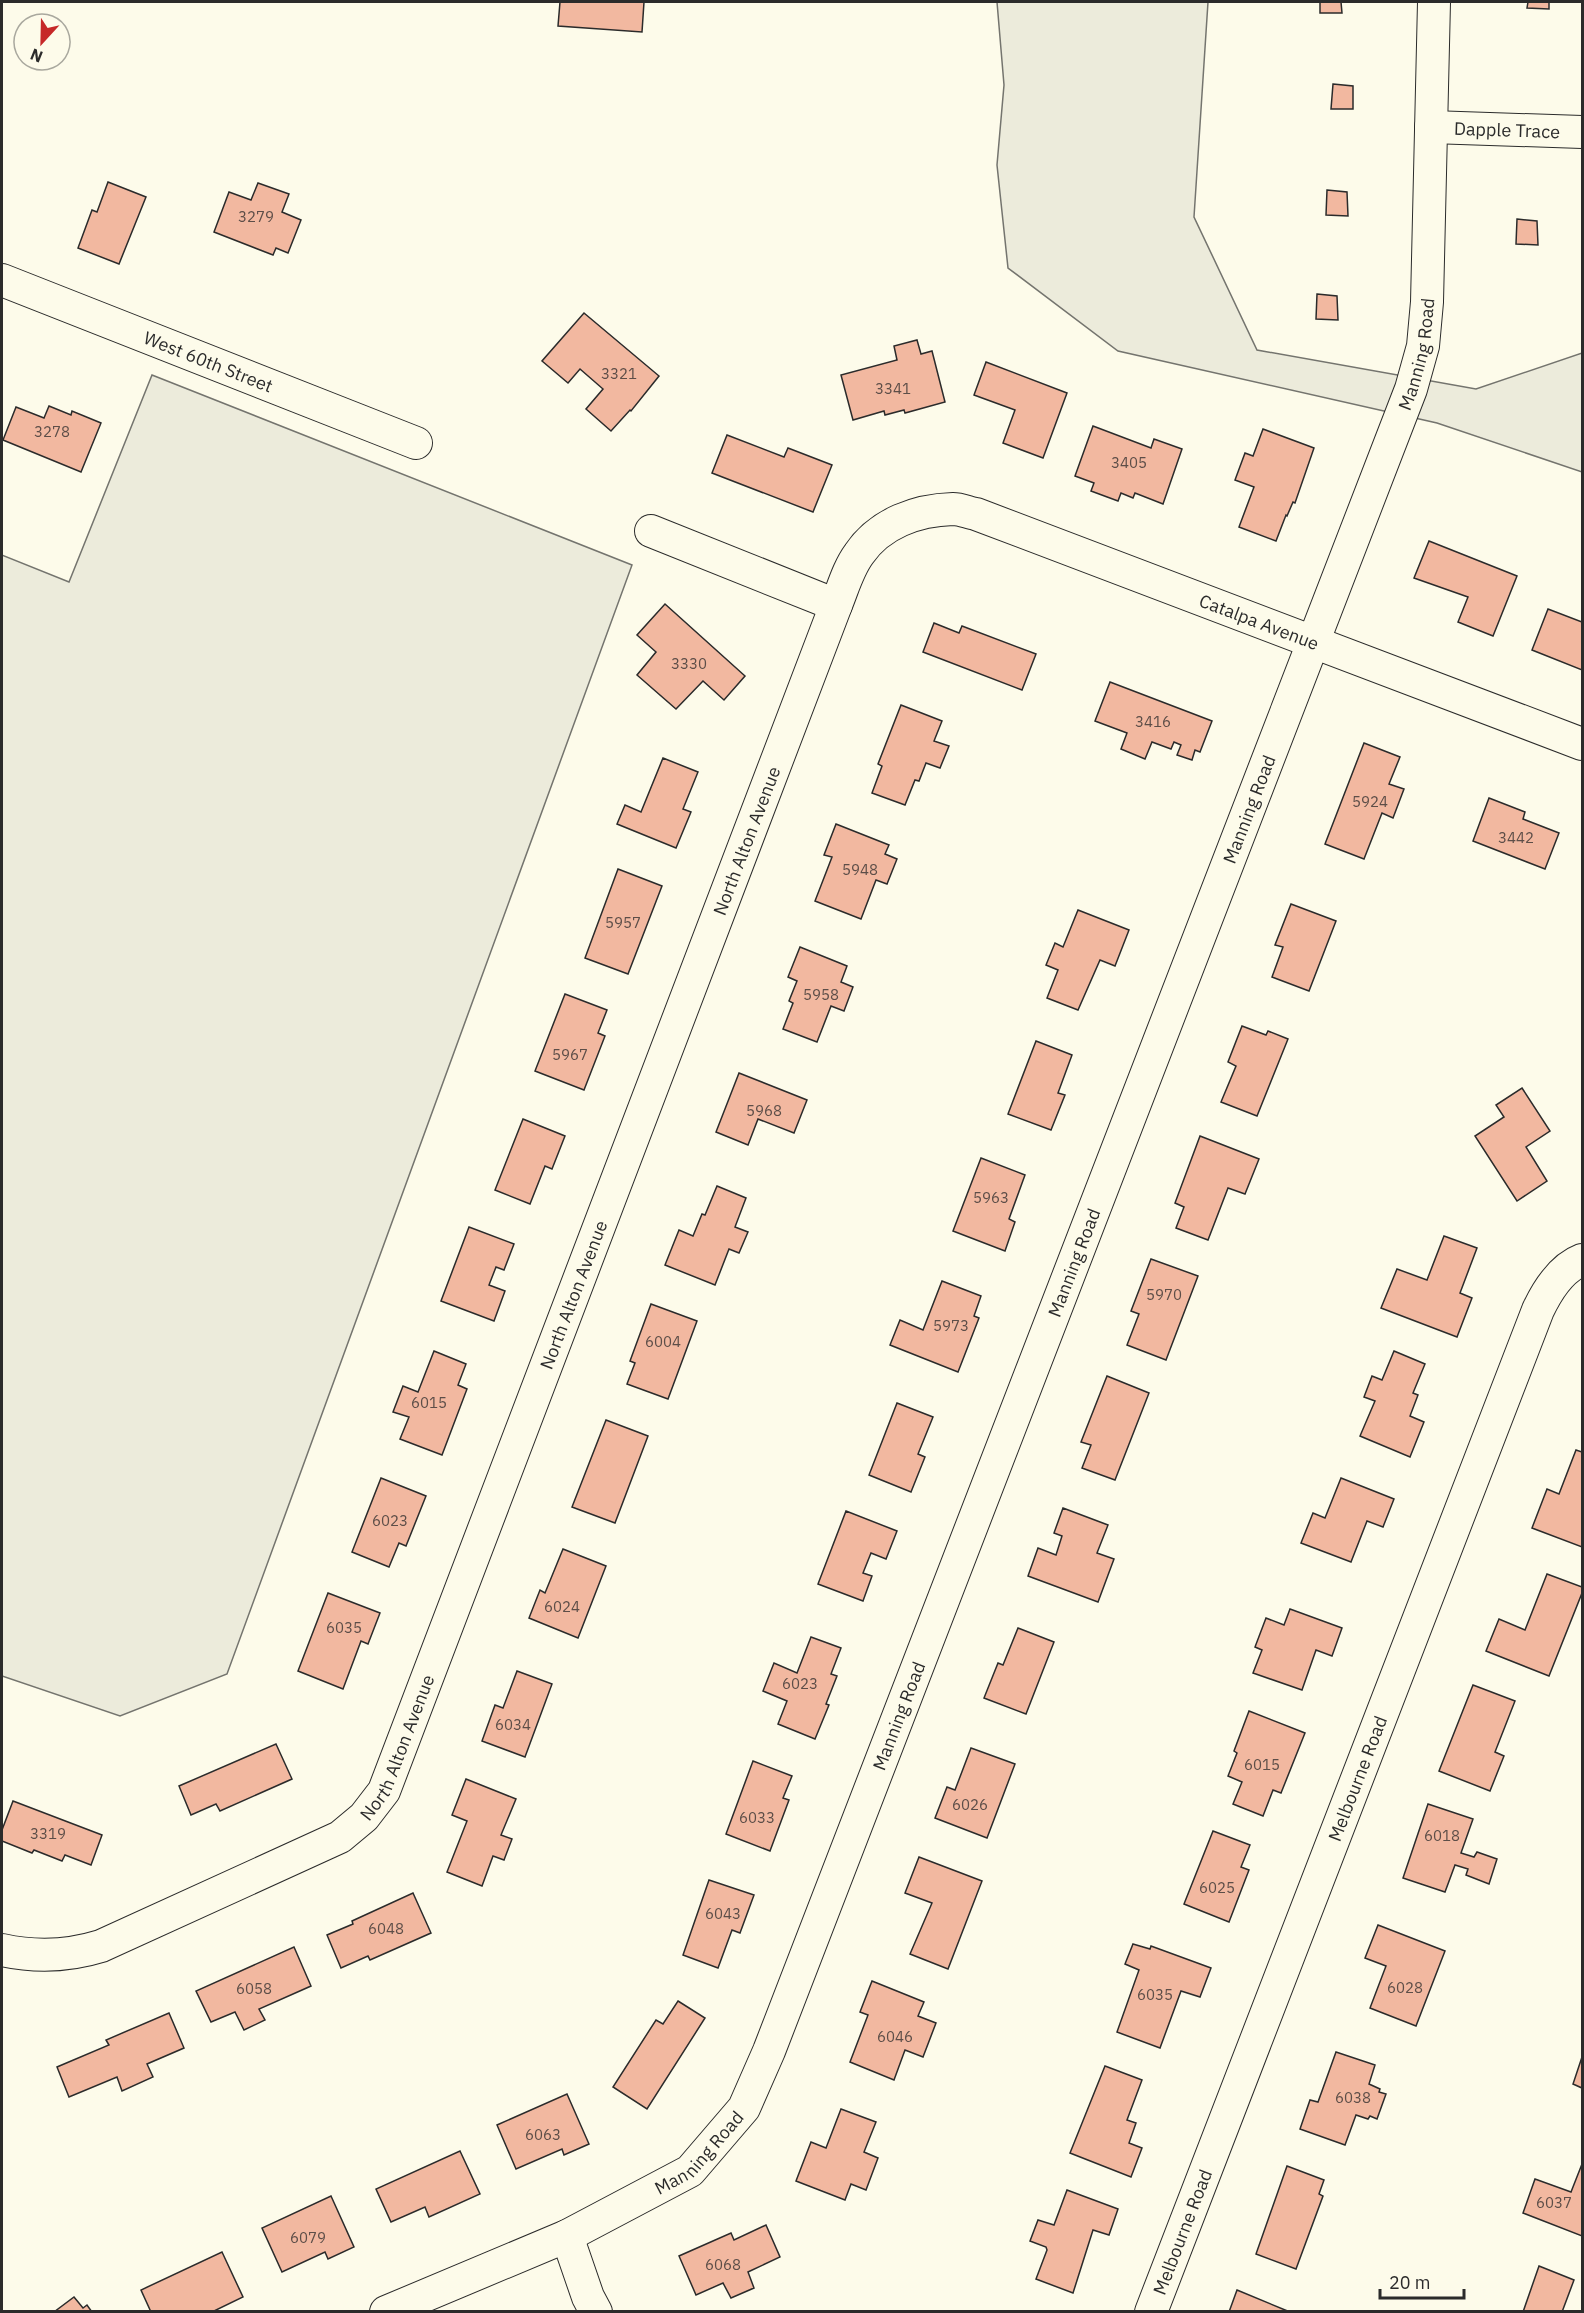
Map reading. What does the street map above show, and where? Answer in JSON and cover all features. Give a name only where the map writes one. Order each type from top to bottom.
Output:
[{"type":"street","name":"Manning Road","points":[[386,2312],[567,2236],[690,2171],[744,2108],[781,2019],[1407,401],[1423,346],[1427,302],[1434,2]]},
{"type":"street","name":"Dapple Trace","points":[[1431,127],[1582,132]]},
{"type":"street","name":"West 60th Street","points":[[2,280],[416,443]]},
{"type":"street","name":"Catalpa Avenue","points":[[934,510],[954,509],[976,514],[1582,744]]},
{"type":"street","name":"North Alton Avenue","points":[[2,1950],[35,1955],[101,1946],[340,1837],[364,1817],[384,1791],[851,567],[878,533],[912,515],[934,510]]},
{"type":"street","points":[[651,531],[836,605]]},
{"type":"street","name":"Melbourne Road","points":[[1151,2312],[1538,1310],[1556,1281],[1576,1262],[1582,1260]]},
{"type":"street","points":[[567,2236],[588,2297],[596,2312]]},
{"type":"shaded area","points":[[997,2],[1208,2],[1194,217],[1257,350],[1476,389],[1582,353],[1582,472],[1437,423],[1118,351],[1008,268],[997,165],[1004,85]]},
{"type":"shaded area","points":[[152,375],[632,565],[227,1674],[120,1716],[2,1676],[2,555],[69,582]]},
{"type":"building","points":[[560,2],[644,2],[642,32],[558,26]]},
{"type":"building","points":[[1320,2],[1341,2],[1342,13],[1320,13]]},
{"type":"building","points":[[1528,2],[1549,2],[1549,9],[1527,8]]},
{"type":"building","points":[[1333,84],[1353,86],[1353,109],[1331,109]]},
{"type":"building","points":[[108,182],[146,197],[119,264],[78,248],[92,210],[97,212]]},
{"type":"building","points":[[258,183],[289,194],[282,212],[301,220],[288,253],[276,248],[273,255],[214,232],[229,192],[251,200]]},
{"type":"building","points":[[1327,190],[1347,192],[1348,216],[1326,215]]},
{"type":"building","points":[[1517,219],[1537,221],[1538,245],[1516,244]]},
{"type":"building","points":[[1317,294],[1337,296],[1338,320],[1316,319]]},
{"type":"building","points":[[584,313],[659,376],[631,411],[611,431],[586,409],[603,389],[580,369],[568,383],[542,361]]},
{"type":"building","points":[[917,340],[921,354],[932,351],[945,402],[905,413],[904,410],[885,415],[884,411],[853,420],[841,375],[897,360],[894,346]]},
{"type":"building","points":[[986,362],[1067,393],[1043,458],[1003,443],[1015,410],[974,395]]},
{"type":"building","points":[[49,406],[71,415],[72,411],[101,423],[81,472],[3,440],[16,407],[44,418]]},
{"type":"building","points":[[1093,426],[1151,448],[1154,439],[1182,449],[1163,504],[1135,493],[1133,498],[1121,493],[1118,501],[1091,491],[1094,483],[1075,476]]},
{"type":"building","points":[[1263,429],[1314,448],[1295,503],[1293,502],[1286,515],[1276,541],[1239,527],[1254,487],[1235,480],[1245,453],[1253,456]]},
{"type":"building","points":[[727,435],[784,457],[788,448],[832,465],[813,512],[712,473]]},
{"type":"building","points":[[1429,541],[1517,576],[1493,636],[1458,622],[1468,597],[1414,578]]},
{"type":"building","points":[[665,604],[745,676],[724,700],[703,681],[676,709],[637,675],[656,652],[637,635]]},
{"type":"building","points":[[1548,609],[1582,622],[1582,670],[1532,650]]},
{"type":"building","points":[[934,623],[959,633],[962,626],[1036,654],[1022,690],[923,652]]},
{"type":"building","points":[[1110,682],[1212,721],[1200,752],[1195,750],[1192,760],[1177,755],[1181,745],[1174,742],[1171,749],[1152,742],[1145,759],[1121,749],[1127,733],[1095,721]]},
{"type":"building","points":[[901,705],[942,721],[934,741],[949,746],[940,768],[926,763],[919,781],[915,780],[905,805],[872,793],[882,766],[878,764]]},
{"type":"building","points":[[1364,743],[1400,757],[1389,784],[1404,789],[1393,818],[1382,813],[1364,859],[1325,844]]},
{"type":"building","points":[[663,758],[698,772],[683,809],[691,812],[676,848],[617,824],[625,805],[641,812]]},
{"type":"building","points":[[1489,798],[1525,812],[1523,819],[1559,833],[1545,869],[1473,841]]},
{"type":"building","points":[[836,824],[889,845],[885,854],[897,859],[887,884],[876,880],[861,919],[815,901],[832,857],[824,855]]},
{"type":"building","points":[[618,869],[662,886],[628,974],[585,958]]},
{"type":"building","points":[[1291,904],[1336,921],[1309,991],[1272,977],[1283,947],[1275,945]]},
{"type":"building","points":[[1078,910],[1129,930],[1115,966],[1100,960],[1078,1010],[1047,998],[1058,970],[1046,965],[1055,943],[1063,947]]},
{"type":"building","points":[[800,947],[847,966],[841,982],[853,987],[844,1011],[831,1006],[817,1042],[783,1029],[793,1003],[789,1001],[797,981],[788,977]]},
{"type":"building","points":[[565,994],[607,1010],[598,1033],[605,1036],[584,1090],[535,1071]]},
{"type":"building","points":[[1242,1026],[1266,1035],[1268,1031],[1288,1039],[1257,1116],[1221,1102],[1236,1066],[1228,1062]]},
{"type":"building","points":[[1036,1041],[1072,1055],[1058,1093],[1065,1095],[1051,1130],[1008,1114]]},
{"type":"building","points":[[739,1073],[807,1100],[794,1133],[758,1119],[748,1145],[716,1132]]},
{"type":"building","points":[[1522,1088],[1550,1131],[1526,1147],[1547,1181],[1517,1201],[1475,1136],[1504,1117],[1496,1105]]},
{"type":"building","points":[[523,1119],[565,1136],[552,1169],[545,1166],[530,1204],[495,1190]]},
{"type":"building","points":[[1200,1136],[1259,1159],[1245,1194],[1228,1188],[1208,1240],[1176,1228],[1184,1207],[1175,1203]]},
{"type":"building","points":[[981,1158],[1025,1175],[1009,1219],[1015,1222],[1005,1251],[953,1231]]},
{"type":"building","points":[[717,1186],[746,1198],[735,1227],[748,1232],[739,1253],[729,1249],[715,1285],[665,1265],[679,1230],[693,1236]]},
{"type":"building","points":[[469,1227],[514,1244],[504,1270],[496,1267],[489,1285],[505,1291],[494,1321],[441,1301]]},
{"type":"building","points":[[1444,1236],[1477,1248],[1460,1293],[1472,1298],[1457,1337],[1381,1308],[1397,1269],[1427,1280]]},
{"type":"building","points":[[1151,1259],[1198,1276],[1166,1360],[1127,1345],[1139,1314],[1131,1311]]},
{"type":"building","points":[[942,1281],[981,1296],[974,1316],[979,1318],[958,1372],[890,1345],[900,1320],[923,1330]]},
{"type":"building","points":[[651,1304],[697,1321],[668,1399],[627,1384],[635,1363],[630,1361]]},
{"type":"building","points":[[434,1351],[466,1364],[458,1385],[467,1389],[442,1455],[400,1439],[409,1417],[393,1412],[403,1386],[418,1392]]},
{"type":"building","points":[[1394,1351],[1425,1364],[1413,1393],[1418,1395],[1410,1416],[1424,1422],[1410,1457],[1360,1436],[1375,1401],[1364,1397],[1372,1376],[1382,1380]]},
{"type":"building","points":[[1107,1376],[1149,1393],[1115,1480],[1082,1468],[1091,1445],[1081,1442]]},
{"type":"building","points":[[897,1403],[933,1417],[918,1454],[925,1457],[911,1492],[869,1475]]},
{"type":"building","points":[[606,1420],[648,1436],[615,1523],[572,1507]]},
{"type":"building","points":[[1576,1450],[1582,1452],[1582,1547],[1532,1528],[1547,1489],[1559,1494]]},
{"type":"building","points":[[381,1478],[426,1496],[406,1546],[399,1543],[389,1567],[352,1552]]},
{"type":"building","points":[[1341,1478],[1394,1499],[1383,1527],[1367,1521],[1351,1562],[1301,1543],[1313,1513],[1325,1518]]},
{"type":"building","points":[[1063,1508],[1108,1525],[1097,1553],[1114,1559],[1098,1602],[1028,1576],[1038,1548],[1056,1555],[1062,1536],[1054,1533]]},
{"type":"building","points":[[846,1511],[897,1531],[886,1559],[871,1553],[863,1573],[872,1576],[863,1601],[818,1584]]},
{"type":"building","points":[[563,1549],[606,1566],[578,1638],[529,1618],[540,1590],[545,1593]]},
{"type":"building","points":[[1547,1574],[1582,1587],[1582,1593],[1549,1676],[1486,1651],[1499,1619],[1525,1630]]},
{"type":"building","points":[[328,1593],[380,1613],[368,1644],[361,1641],[343,1689],[298,1671]]},
{"type":"building","points":[[1290,1609],[1342,1628],[1332,1656],[1316,1650],[1302,1690],[1253,1673],[1262,1650],[1255,1647],[1266,1618],[1284,1625]]},
{"type":"building","points":[[1018,1628],[1054,1642],[1026,1714],[984,1698],[998,1663],[1003,1665]]},
{"type":"building","points":[[811,1637],[841,1648],[831,1674],[837,1676],[826,1704],[829,1705],[815,1739],[778,1724],[787,1701],[763,1691],[774,1663],[797,1673]]},
{"type":"building","points":[[517,1671],[552,1684],[525,1757],[482,1741],[495,1705],[503,1708]]},
{"type":"building","points":[[1473,1685],[1515,1701],[1495,1752],[1504,1756],[1490,1791],[1439,1771]]},
{"type":"building","points":[[1249,1711],[1305,1733],[1281,1793],[1273,1790],[1263,1816],[1233,1804],[1242,1782],[1228,1776],[1237,1753],[1234,1751]]},
{"type":"building","points":[[276,1744],[292,1779],[220,1811],[216,1804],[191,1815],[179,1786]]},
{"type":"building","points":[[971,1748],[1015,1764],[987,1838],[935,1818],[947,1787],[955,1790]]},
{"type":"building","points":[[753,1761],[792,1776],[783,1798],[789,1800],[770,1851],[726,1834]]},
{"type":"building","points":[[466,1779],[516,1799],[501,1835],[512,1839],[504,1860],[493,1856],[482,1886],[447,1872],[467,1821],[452,1815]]},
{"type":"building","points":[[13,1801],[102,1835],[91,1865],[65,1855],[62,1861],[34,1850],[32,1853],[2,1841],[2,1830]]},
{"type":"building","points":[[1428,1804],[1473,1819],[1461,1853],[1474,1857],[1477,1852],[1497,1859],[1489,1884],[1466,1875],[1468,1869],[1455,1865],[1445,1892],[1403,1878]]},
{"type":"building","points":[[1213,1831],[1250,1845],[1241,1867],[1249,1870],[1229,1922],[1184,1904]]},
{"type":"building","points":[[919,1857],[982,1881],[948,1969],[910,1954],[932,1903],[905,1893]]},
{"type":"building","points":[[709,1880],[754,1895],[740,1933],[732,1930],[718,1968],[683,1955]]},
{"type":"building","points":[[413,1893],[431,1933],[370,1960],[368,1956],[341,1968],[327,1935]]},
{"type":"building","points":[[1378,1925],[1445,1951],[1416,2026],[1370,2008],[1386,1966],[1365,1958]]},
{"type":"building","points":[[1133,1944],[1150,1949],[1151,1946],[1211,1968],[1200,1997],[1181,1991],[1160,2048],[1117,2032],[1139,1970],[1125,1964]]},
{"type":"building","points":[[294,1947],[311,1986],[259,2009],[265,2020],[244,2030],[235,2012],[211,2022],[196,1991]]},
{"type":"building","points":[[872,1981],[924,2002],[918,2016],[936,2023],[923,2057],[905,2050],[894,2080],[850,2062],[868,2015],[860,2012]]},
{"type":"building","points":[[678,2001],[705,2018],[647,2109],[613,2087],[656,2020],[663,2024]]},
{"type":"building","points":[[169,2013],[184,2048],[147,2064],[153,2077],[122,2091],[117,2077],[69,2097],[57,2067],[109,2045],[106,2040]]},
{"type":"building","points":[[1336,2052],[1375,2065],[1369,2084],[1380,2089],[1379,2092],[1386,2094],[1377,2119],[1356,2115],[1345,2145],[1300,2129],[1310,2100],[1318,2102]]},
{"type":"building","points":[[1582,2057],[1582,2088],[1573,2084]]},
{"type":"building","points":[[1105,2066],[1142,2080],[1127,2120],[1136,2123],[1129,2143],[1142,2148],[1131,2177],[1070,2153]]},
{"type":"building","points":[[567,2094],[589,2144],[564,2155],[562,2149],[516,2169],[497,2125]]},
{"type":"building","points":[[841,2109],[876,2122],[864,2152],[878,2158],[866,2190],[851,2184],[845,2200],[796,2181],[811,2142],[826,2148]]},
{"type":"building","points":[[460,2151],[480,2194],[429,2217],[425,2207],[391,2222],[376,2189]]},
{"type":"building","points":[[1582,2164],[1582,2236],[1523,2213],[1535,2179],[1571,2192]]},
{"type":"building","points":[[1287,2166],[1324,2180],[1319,2194],[1323,2196],[1296,2269],[1256,2254]]},
{"type":"building","points":[[1067,2190],[1118,2209],[1109,2235],[1093,2230],[1073,2293],[1036,2279],[1047,2250],[1046,2247],[1030,2241],[1038,2220],[1054,2225]]},
{"type":"building","points":[[331,2196],[354,2247],[328,2259],[325,2252],[282,2272],[262,2228]]},
{"type":"building","points":[[766,2225],[780,2257],[748,2272],[754,2288],[731,2298],[723,2283],[696,2295],[679,2256],[731,2233],[734,2240]]},
{"type":"building","points":[[222,2252],[243,2297],[212,2312],[151,2312],[141,2290]]},
{"type":"building","points":[[1539,2266],[1574,2280],[1562,2312],[1523,2312]]},
{"type":"building","points":[[1237,2290],[1290,2312],[1229,2312]]},
{"type":"building","points":[[74,2297],[83,2308],[87,2305],[92,2312],[54,2312]]}]
